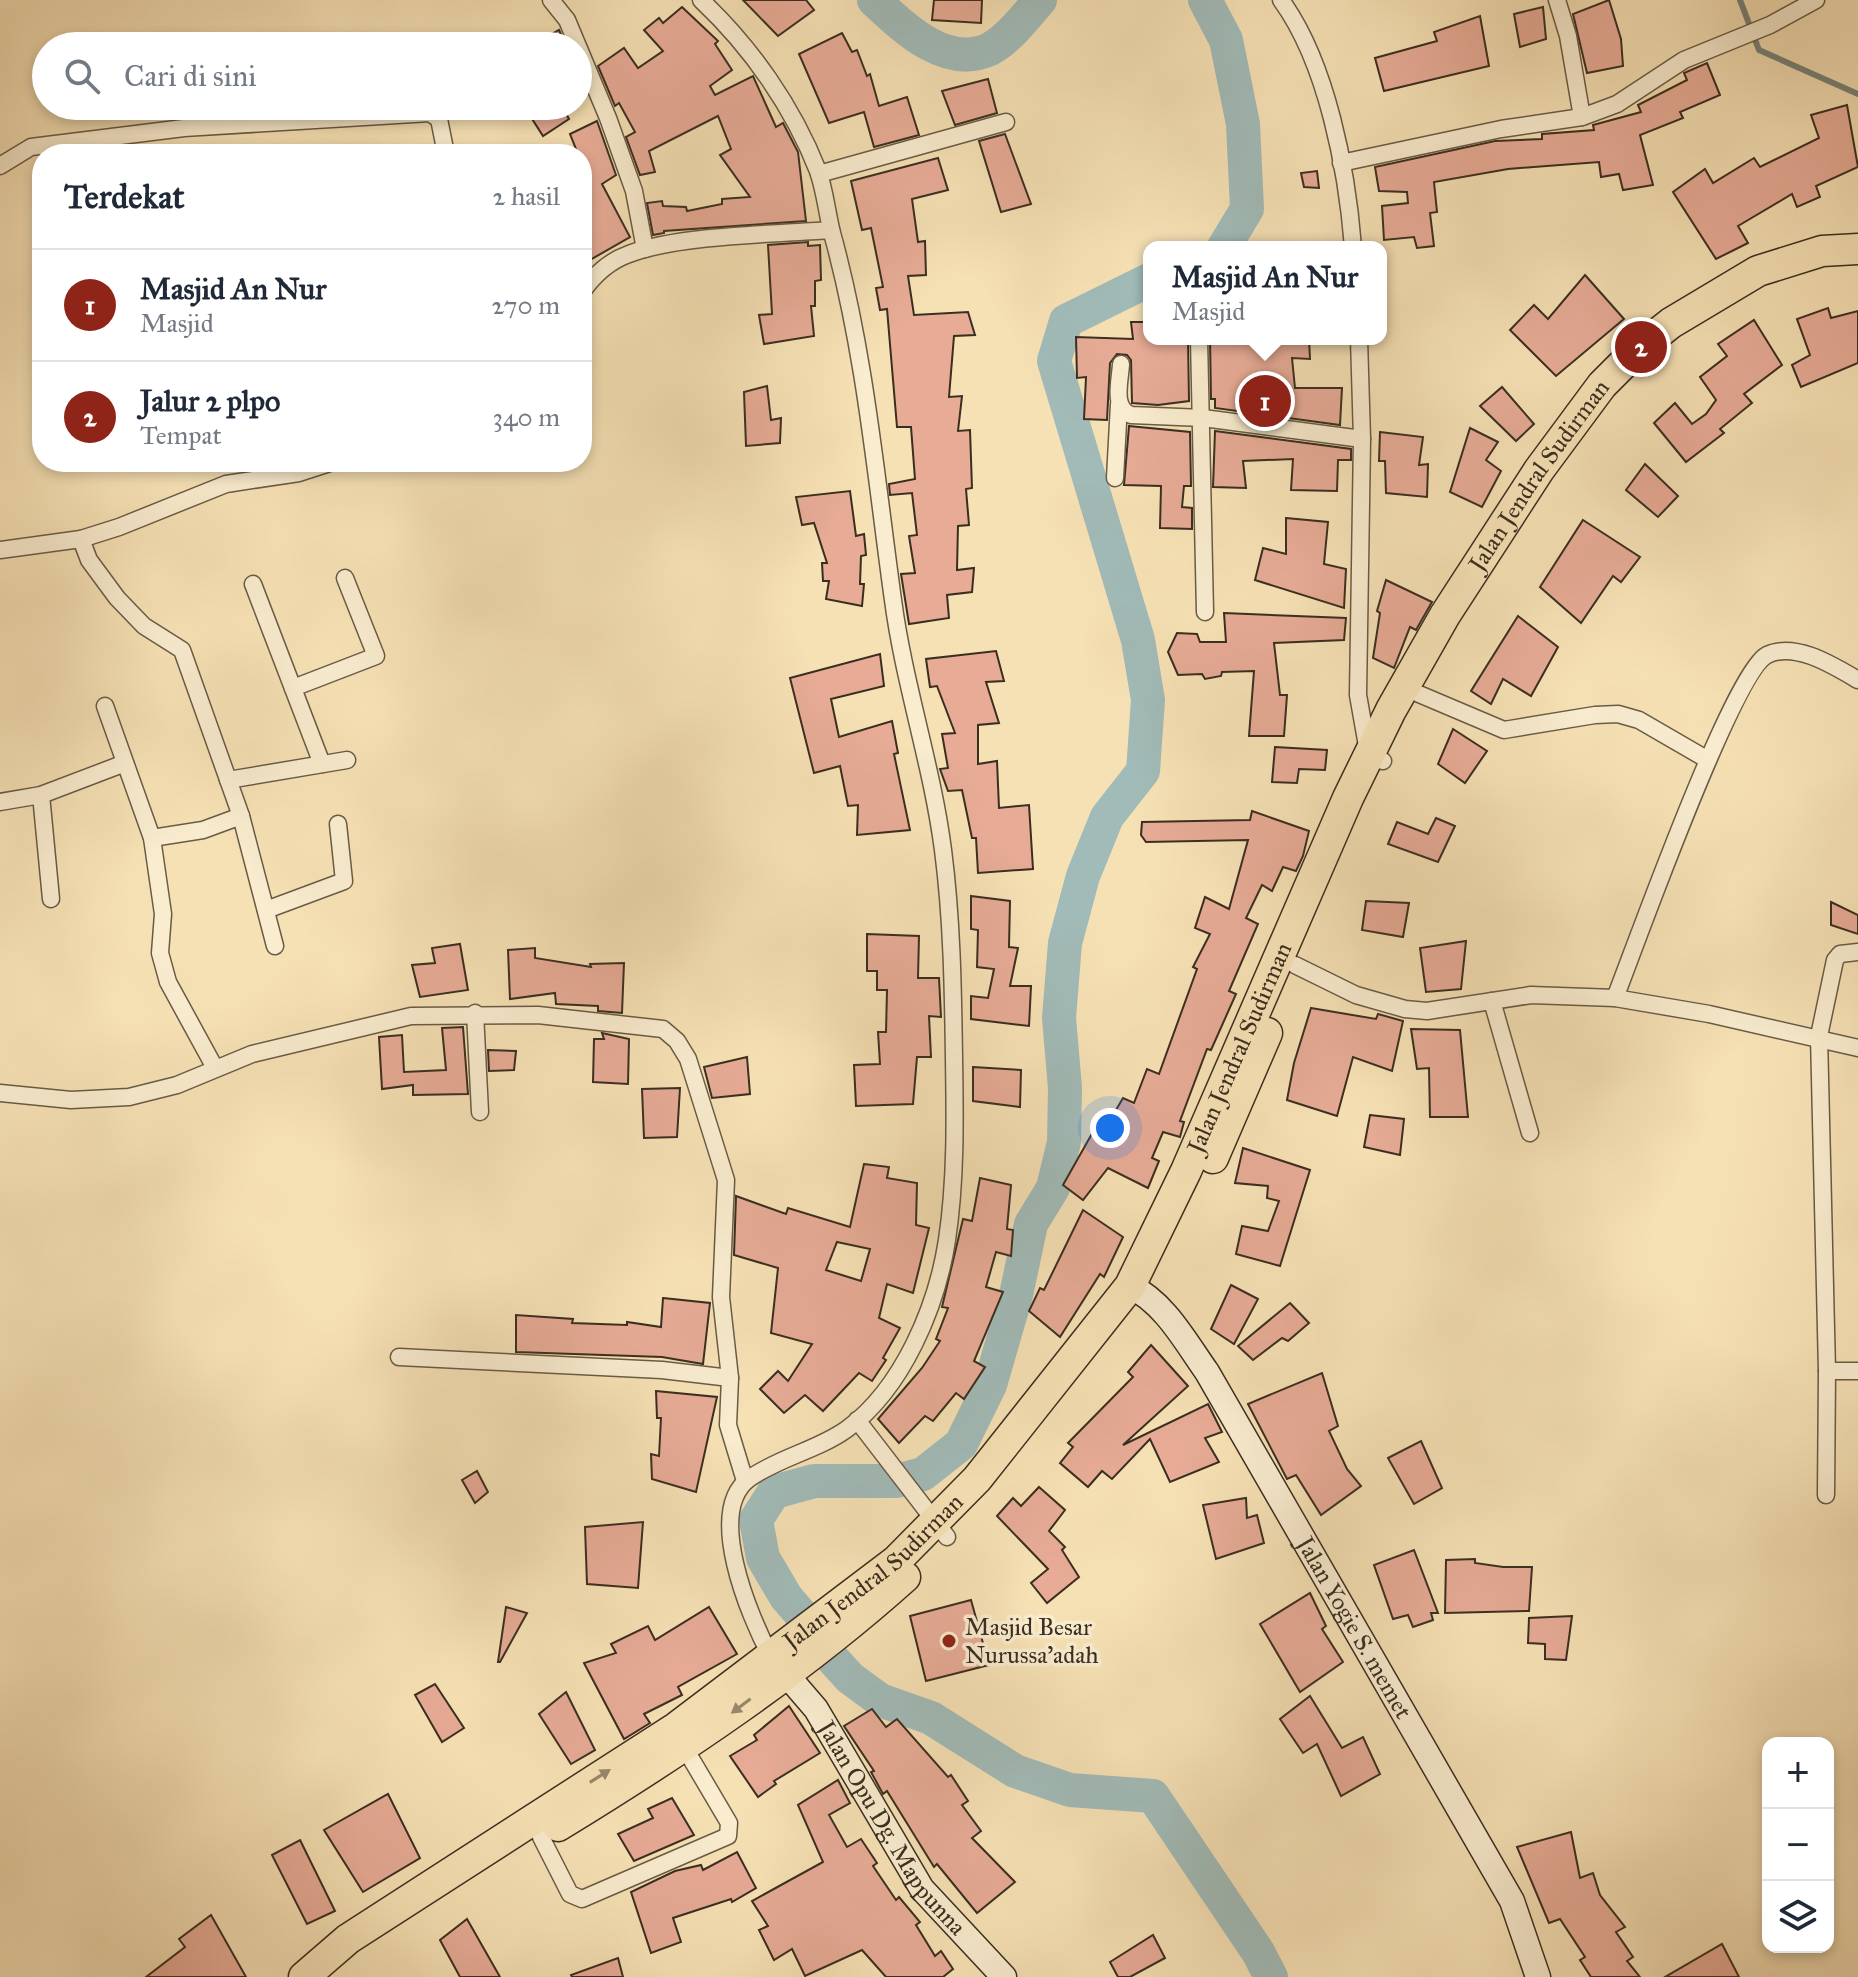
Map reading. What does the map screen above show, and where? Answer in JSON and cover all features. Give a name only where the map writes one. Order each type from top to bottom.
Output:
[{"type":"highway","name":"Jalan Jendral Sudirman","points":[[1138,1290],[1186,1171],[1376,759],[1575,451],[1635,377],[1681,337],[1726,307],[1849,249]]},
{"type":"highway","name":"Jalan Jendral Sudirman","points":[[330,1977],[386,1934],[541,1837],[832,1625],[865,1613],[1024,1448],[1138,1290],[1238,1106],[1376,759],[1391,710],[1445,615],[1539,470],[1602,385],[1649,341],[1726,287],[1788,260],[1849,249]]},
{"type":"highway","name":"Jalan Jendral Sudirman","points":[[304,1977],[348,1939],[679,1739]]},
{"type":"street","points":[[551,0],[572,32]]},
{"type":"street","points":[[701,0],[757,62],[779,95],[819,174],[851,308],[902,665],[943,850],[954,1016],[952,1183],[946,1244],[920,1330],[901,1370],[857,1420],[824,1441],[745,1481],[733,1501],[736,1574],[745,1604],[787,1657]]},
{"type":"street","points":[[1281,0],[1308,46],[1341,163],[1352,241]]},
{"type":"street","points":[[1557,0],[1568,36],[1582,117]]},
{"type":"street","points":[[1341,163],[1501,129],[1582,117],[1617,104],[1684,60],[1770,25],[1816,0]]},
{"type":"street","points":[[592,80],[634,191],[645,249]]},
{"type":"street","points":[[55,144],[184,128],[315,120]]},
{"type":"street","points":[[439,120],[444,144]]},
{"type":"street","points":[[819,174],[1006,122]]},
{"type":"street","points":[[0,166],[32,147]]},
{"type":"street","points":[[592,278],[619,258],[645,249],[831,230]]},
{"type":"street","points":[[1199,345],[1205,612]]},
{"type":"street","points":[[1359,345],[1362,439],[1358,695],[1376,759]]},
{"type":"street","points":[[1115,478],[1121,364]]},
{"type":"street","points":[[1119,404],[1131,415],[1203,418],[1362,439]]},
{"type":"street","points":[[0,550],[81,539],[226,484],[302,472]]},
{"type":"street","points":[[81,539],[89,560],[117,598],[144,626],[182,650],[241,816],[275,946]]},
{"type":"street","points":[[293,688],[376,656],[345,578]]},
{"type":"street","points":[[253,584],[322,764]]},
{"type":"street","points":[[1615,998],[1708,760],[1754,666],[1764,656],[1777,651],[1808,656],[1858,680]]},
{"type":"street","points":[[1419,694],[1504,730],[1618,714],[1639,720],[1708,760]]},
{"type":"street","points":[[105,706],[152,838],[163,914],[160,953],[168,982],[215,1068]]},
{"type":"street","points":[[228,780],[347,760]]},
{"type":"street","points":[[0,802],[41,795],[125,763]]},
{"type":"street","points":[[41,795],[51,899]]},
{"type":"street","points":[[152,838],[203,830],[241,816]]},
{"type":"street","points":[[266,910],[344,881],[338,824]]},
{"type":"street","points":[[1826,1495],[1827,1371],[1819,1036],[1835,960],[1840,954],[1858,952]]},
{"type":"street","points":[[1295,965],[1356,995],[1405,1009],[1427,1011],[1531,995],[1615,998],[1819,1036],[1858,1048]]},
{"type":"street","points":[[1492,1001],[1530,1133]]},
{"type":"street","points":[[0,1093],[107,1101],[177,1085],[215,1068],[304,1040],[411,1016],[475,1013],[538,1015],[663,1029],[677,1041],[688,1059],[726,1180],[721,1297],[730,1378],[728,1425],[745,1481]]},
{"type":"street","points":[[475,1013],[480,1112]]},
{"type":"street","name":"Jalan Yogie S. memet","points":[[1138,1290],[1172,1322],[1207,1372],[1512,1901],[1538,1977]]},
{"type":"street","points":[[399,1357],[662,1370],[730,1378]]},
{"type":"street","points":[[1827,1371],[1858,1371]]},
{"type":"street","points":[[857,1420],[941,1531]]},
{"type":"street","name":"Jalan Opu Dg. Mappunna","points":[[787,1657],[907,1869],[1004,1977]]},
{"type":"street","points":[[541,1837],[570,1894],[582,1899],[728,1836],[729,1823],[679,1739]]},
{"type":"building","points":[[743,0],[806,0],[814,10],[778,36]]},
{"type":"building","points":[[934,0],[982,0],[981,23],[932,20]]},
{"type":"building","points":[[1609,0],[1621,39],[1623,66],[1587,73],[1573,14]]},
{"type":"building","points":[[682,7],[718,41],[715,44],[732,70],[710,86],[715,95],[753,76],[776,127],[783,123],[798,152],[806,221],[664,231],[653,235],[647,203],[662,201],[663,206],[686,207],[687,211],[722,204],[722,199],[750,197],[720,155],[731,149],[718,116],[649,151],[655,172],[640,175],[626,137],[635,132],[619,103],[615,106],[598,66],[624,48],[638,68],[663,51],[644,30],[659,18],[663,23]]},
{"type":"building","points":[[1543,7],[1546,39],[1520,47],[1514,14]]},
{"type":"building","points":[[1480,16],[1489,66],[1384,91],[1375,58],[1437,41],[1434,32]]},
{"type":"building","points":[[842,33],[852,52],[857,50],[867,76],[870,74],[879,106],[907,97],[919,135],[874,147],[864,112],[829,123],[799,54]]},
{"type":"building","points":[[1707,63],[1720,95],[1680,112],[1683,118],[1640,135],[1653,185],[1623,190],[1619,174],[1601,177],[1599,162],[1508,169],[1434,182],[1437,212],[1430,213],[1434,246],[1417,248],[1414,237],[1384,240],[1382,206],[1408,203],[1407,192],[1379,191],[1375,167],[1495,141],[1542,139],[1542,134],[1594,130],[1593,125],[1641,112],[1638,105],[1687,80],[1684,73]]},
{"type":"building","points":[[988,79],[997,113],[955,125],[942,91]]},
{"type":"building","points":[[1847,105],[1858,167],[1816,186],[1820,197],[1797,207],[1792,194],[1738,226],[1748,243],[1716,259],[1673,192],[1705,169],[1713,183],[1754,158],[1760,167],[1819,138],[1811,115]]},
{"type":"building","points":[[533,120],[567,120],[543,136]]},
{"type":"building","points":[[597,121],[616,175],[602,184],[630,237],[592,259],[592,144],[574,144],[570,134]]},
{"type":"building","points":[[1005,134],[1031,204],[1001,212],[979,141]]},
{"type":"building","points":[[938,158],[948,190],[912,199],[918,242],[925,241],[926,275],[908,276],[914,315],[968,312],[975,335],[954,336],[949,397],[962,396],[958,431],[970,430],[972,488],[966,489],[969,525],[958,526],[957,570],[974,568],[972,592],[947,595],[949,618],[909,624],[901,574],[915,573],[909,536],[917,535],[912,493],[890,495],[889,484],[915,479],[911,427],[897,427],[887,309],[880,310],[876,288],[883,287],[871,228],[862,230],[851,181]]},
{"type":"building","points":[[1317,171],[1319,188],[1304,187],[1301,173]]},
{"type":"building","points":[[808,242],[808,246],[820,245],[821,280],[815,281],[815,306],[811,306],[814,336],[764,344],[759,315],[772,314],[768,245]]},
{"type":"building","points":[[1585,275],[1624,319],[1556,376],[1510,330],[1534,305],[1548,319]]},
{"type":"building","points":[[1828,308],[1831,318],[1858,311],[1858,363],[1801,387],[1792,365],[1810,355],[1797,319]]},
{"type":"building","points":[[1754,320],[1782,365],[1744,394],[1752,403],[1720,429],[1724,433],[1686,462],[1654,423],[1675,403],[1692,424],[1706,414],[1716,400],[1700,377],[1727,356],[1718,344]]},
{"type":"building","points":[[1131,322],[1143,322],[1143,345],[1188,345],[1189,401],[1158,405],[1132,403],[1131,360],[1127,355],[1117,354],[1110,363],[1107,420],[1084,419],[1086,377],[1077,378],[1076,337],[1133,339]]},
{"type":"building","points":[[1210,345],[1309,345],[1310,359],[1292,358],[1295,388],[1342,388],[1340,425],[1215,408],[1215,399],[1211,399]]},
{"type":"building","points":[[767,386],[771,420],[781,418],[780,443],[746,446],[744,392]]},
{"type":"building","points":[[1502,387],[1534,424],[1516,441],[1480,406]]},
{"type":"building","points":[[1129,426],[1190,432],[1191,486],[1184,486],[1182,507],[1192,508],[1192,529],[1160,528],[1161,486],[1124,485]]},
{"type":"building","points":[[1470,428],[1498,442],[1486,460],[1501,471],[1482,507],[1450,492]]},
{"type":"building","points":[[1215,431],[1351,449],[1351,460],[1338,460],[1337,491],[1291,490],[1293,459],[1243,461],[1246,488],[1213,487]]},
{"type":"building","points":[[1380,432],[1423,437],[1419,465],[1428,464],[1427,497],[1386,493],[1385,461],[1379,461]]},
{"type":"building","points":[[1645,464],[1678,496],[1658,517],[1626,490]]},
{"type":"building","points":[[850,491],[856,536],[864,534],[866,555],[861,556],[860,584],[864,584],[862,606],[826,599],[829,581],[823,581],[822,563],[827,563],[814,523],[802,525],[796,497]]},
{"type":"building","points":[[1286,518],[1328,522],[1324,564],[1346,569],[1344,608],[1255,580],[1263,548],[1286,554]]},
{"type":"building","points":[[1583,520],[1640,557],[1621,582],[1613,576],[1581,623],[1540,587]]},
{"type":"building","points":[[1386,580],[1432,602],[1416,630],[1410,627],[1394,668],[1373,658],[1380,613],[1377,611]]},
{"type":"building","points":[[1224,613],[1346,618],[1344,640],[1274,643],[1280,695],[1287,695],[1284,736],[1249,736],[1254,671],[1222,672],[1221,676],[1205,679],[1202,674],[1178,675],[1168,652],[1177,633],[1197,634],[1200,642],[1226,642]]},
{"type":"building","points":[[1518,616],[1558,647],[1531,696],[1503,679],[1491,704],[1471,691]]},
{"type":"building","points":[[996,651],[1004,681],[986,682],[999,723],[978,725],[978,764],[997,761],[999,808],[1029,805],[1033,869],[978,873],[976,838],[972,838],[962,790],[948,791],[940,769],[948,768],[942,734],[955,733],[937,686],[930,687],[926,659]]},
{"type":"building","points":[[880,654],[884,686],[831,699],[839,737],[892,721],[898,753],[894,754],[910,830],[857,835],[858,805],[848,806],[840,766],[814,773],[790,678]]},
{"type":"building","points":[[1453,729],[1487,751],[1465,783],[1438,764]]},
{"type":"building","points":[[1275,747],[1327,750],[1325,770],[1299,769],[1297,783],[1272,782]]},
{"type":"building","points":[[1252,811],[1309,831],[1303,856],[1296,871],[1283,867],[1272,891],[1262,885],[1246,918],[1258,924],[1229,991],[1236,994],[1211,1050],[1207,1049],[1180,1121],[1184,1122],[1180,1137],[1163,1132],[1152,1158],[1159,1161],[1148,1188],[1108,1168],[1083,1200],[1063,1185],[1094,1130],[1102,1134],[1123,1098],[1134,1103],[1147,1069],[1159,1074],[1197,969],[1193,967],[1210,934],[1195,928],[1205,897],[1229,909],[1248,840],[1146,842],[1141,835],[1142,822],[1250,820]]},
{"type":"building","points":[[1436,818],[1455,826],[1438,862],[1388,844],[1397,822],[1428,834]]},
{"type":"building","points":[[971,896],[1010,901],[1009,947],[1018,948],[1010,986],[1031,986],[1029,1026],[971,1019],[971,996],[988,998],[994,969],[977,967],[978,930],[971,929]]},
{"type":"building","points":[[1366,901],[1409,903],[1403,937],[1362,930]]},
{"type":"building","points":[[1831,902],[1858,915],[1858,934],[1831,925]]},
{"type":"building","points":[[867,934],[919,936],[918,978],[939,978],[941,1017],[929,1016],[931,1057],[917,1057],[913,1104],[856,1106],[854,1065],[880,1064],[878,1032],[886,1032],[887,990],[877,990],[877,971],[867,971]]},
{"type":"building","points":[[1466,941],[1461,989],[1426,992],[1420,948]]},
{"type":"building","points":[[460,944],[468,990],[420,997],[412,965],[435,963],[432,948]]},
{"type":"building","points":[[535,948],[535,958],[591,967],[590,964],[624,963],[622,1013],[598,1011],[598,1006],[556,1004],[555,993],[510,999],[508,950]]},
{"type":"building","points":[[1311,1008],[1376,1019],[1378,1014],[1403,1021],[1392,1071],[1353,1057],[1337,1116],[1287,1100],[1294,1063]]},
{"type":"building","points":[[463,1027],[468,1094],[413,1095],[413,1085],[382,1089],[379,1037],[402,1035],[404,1072],[446,1070],[442,1028]]},
{"type":"building","points":[[1411,1029],[1460,1030],[1468,1117],[1430,1117],[1429,1068],[1417,1069]]},
{"type":"building","points":[[602,1033],[629,1039],[628,1084],[593,1082],[594,1039],[604,1039]]},
{"type":"building","points":[[488,1050],[516,1051],[514,1070],[489,1071]]},
{"type":"building","points":[[747,1057],[750,1094],[712,1098],[704,1067]]},
{"type":"building","points":[[973,1067],[1021,1070],[1020,1107],[973,1101]]},
{"type":"building","points":[[680,1088],[677,1137],[644,1138],[642,1089]]},
{"type":"building","points":[[1370,1115],[1404,1119],[1400,1155],[1364,1147]]},
{"type":"building","points":[[1243,1148],[1310,1170],[1280,1266],[1236,1254],[1242,1226],[1268,1231],[1279,1201],[1267,1198],[1268,1186],[1235,1183]]},
{"type":"building","points":[[864,1164],[889,1167],[887,1178],[917,1183],[916,1225],[929,1228],[913,1293],[887,1284],[879,1318],[900,1328],[883,1358],[886,1360],[872,1381],[859,1373],[823,1411],[805,1395],[784,1413],[760,1389],[778,1371],[788,1381],[812,1344],[771,1333],[778,1268],[734,1255],[736,1196],[786,1214],[788,1208],[850,1227]],"holes":[[[837,1242],[870,1249],[861,1281],[826,1270]]]},
{"type":"building","points":[[980,1178],[1011,1185],[1007,1229],[1013,1230],[1011,1256],[996,1252],[986,1287],[1003,1292],[974,1361],[985,1367],[964,1399],[956,1393],[933,1421],[925,1416],[899,1443],[878,1419],[922,1368],[940,1341],[936,1339],[948,1308],[942,1307],[963,1219],[972,1221]]},
{"type":"building","points":[[1083,1210],[1123,1237],[1104,1277],[1100,1274],[1060,1337],[1029,1311],[1040,1288],[1044,1290]]},
{"type":"building","points":[[1231,1285],[1258,1299],[1234,1344],[1211,1329]]},
{"type":"building","points":[[663,1298],[710,1303],[703,1364],[662,1357],[516,1352],[516,1315],[573,1319],[572,1323],[627,1325],[627,1322],[661,1327]]},
{"type":"building","points":[[1290,1303],[1309,1323],[1288,1341],[1282,1338],[1253,1360],[1238,1346]]},
{"type":"building","points":[[1151,1345],[1188,1386],[1123,1445],[1208,1404],[1222,1432],[1205,1438],[1219,1462],[1170,1482],[1150,1439],[1112,1479],[1102,1471],[1088,1487],[1060,1463],[1073,1447],[1068,1443],[1133,1377],[1128,1372]]},
{"type":"building","points":[[1322,1373],[1338,1426],[1329,1431],[1347,1469],[1361,1486],[1321,1515],[1296,1475],[1287,1479],[1248,1404]]},
{"type":"building","points":[[656,1391],[717,1397],[696,1492],[652,1479],[651,1454],[659,1456],[661,1418],[657,1418]]},
{"type":"building","points":[[1421,1441],[1442,1488],[1414,1504],[1388,1458]]},
{"type":"building","points":[[477,1471],[488,1492],[475,1503],[462,1480]]},
{"type":"building","points":[[1039,1487],[1065,1510],[1049,1531],[1065,1547],[1062,1550],[1079,1577],[1047,1603],[1031,1583],[1048,1569],[997,1516],[1013,1498],[1021,1506]]},
{"type":"building","points":[[1246,1498],[1247,1518],[1257,1515],[1264,1543],[1216,1559],[1203,1505]]},
{"type":"building","points":[[643,1522],[638,1588],[587,1584],[585,1527]]},
{"type":"building","points":[[1414,1550],[1438,1613],[1431,1613],[1433,1620],[1413,1627],[1408,1615],[1393,1619],[1374,1565]]},
{"type":"building","points":[[1475,1559],[1475,1563],[1503,1567],[1532,1567],[1529,1611],[1445,1613],[1446,1560]]},
{"type":"building","points":[[1310,1593],[1326,1626],[1322,1629],[1343,1662],[1300,1692],[1260,1624]]},
{"type":"building","name":"Masjid Besar Nurussa'adah","points":[[971,1600],[989,1665],[926,1681],[910,1616]]},
{"type":"building","points":[[506,1607],[527,1613],[498,1662]]},
{"type":"building","points":[[709,1607],[737,1654],[678,1687],[682,1695],[644,1714],[650,1723],[624,1739],[584,1663],[616,1653],[611,1644],[648,1626],[655,1640]]},
{"type":"building","points":[[1572,1616],[1566,1660],[1545,1659],[1545,1644],[1528,1643],[1529,1618]]},
{"type":"building","points":[[435,1684],[464,1728],[442,1742],[415,1695]]},
{"type":"building","points":[[566,1692],[595,1750],[571,1764],[539,1714]]},
{"type":"building","points":[[1310,1696],[1342,1748],[1363,1737],[1380,1774],[1341,1796],[1317,1744],[1303,1753],[1280,1719]]},
{"type":"building","points":[[789,1706],[820,1753],[774,1781],[776,1784],[758,1797],[730,1756],[757,1740],[754,1735]]},
{"type":"building","points":[[872,1709],[886,1727],[897,1719],[948,1777],[951,1775],[968,1801],[962,1805],[981,1831],[972,1838],[1015,1882],[977,1913],[937,1864],[934,1867],[887,1791],[883,1794],[871,1772],[874,1771],[844,1726]]},
{"type":"building","points":[[838,1780],[850,1803],[829,1815],[847,1847],[861,1839],[877,1863],[873,1866],[896,1900],[899,1897],[920,1922],[916,1925],[935,1956],[941,1951],[953,1969],[943,1977],[886,1977],[862,1950],[805,1976],[792,1949],[774,1960],[759,1930],[768,1926],[752,1901],[823,1862],[798,1805]]},
{"type":"building","points":[[388,1794],[420,1858],[363,1892],[324,1830]]},
{"type":"building","points":[[672,1798],[694,1835],[634,1861],[618,1834],[653,1818],[648,1809]]},
{"type":"building","points":[[1571,1832],[1580,1878],[1593,1873],[1600,1895],[1625,1927],[1616,1932],[1633,1957],[1627,1961],[1640,1977],[1591,1977],[1580,1960],[1585,1957],[1560,1919],[1549,1923],[1517,1847]]},
{"type":"building","points":[[300,1840],[335,1911],[307,1924],[272,1855]]},
{"type":"building","points":[[737,1852],[756,1888],[732,1902],[731,1899],[673,1918],[681,1942],[651,1953],[631,1892],[675,1871],[701,1865],[703,1870]]},
{"type":"building","points":[[211,1915],[246,1977],[146,1977],[185,1947],[179,1939]]},
{"type":"building","points":[[467,1919],[500,1977],[460,1977],[440,1940]]},
{"type":"building","points":[[1153,1935],[1165,1958],[1130,1977],[1118,1977],[1110,1962]]},
{"type":"building","points":[[1722,1944],[1739,1977],[1665,1977]]},
{"type":"building","points":[[618,1958],[623,1977],[571,1975]]},
{"type":"waterway","points":[[874,0],[912,33],[942,50],[957,54],[974,54],[990,49],[1017,27],[1040,0]]},
{"type":"waterway","points":[[1205,0],[1226,40],[1243,124],[1247,209],[1228,241]]},
{"type":"waterway","points":[[1740,0],[1759,50],[1858,94]]},
{"type":"waterway","points":[[1143,283],[1066,321],[1054,361],[1138,640],[1148,700],[1143,771],[1107,817],[1083,876],[1065,943],[1059,1018],[1065,1088],[1064,1142],[1053,1188],[1031,1224],[1016,1295],[990,1385],[961,1444],[923,1474],[896,1481],[814,1481],[774,1492],[756,1520],[763,1558],[786,1597],[810,1625],[821,1646],[850,1678],[880,1700],[931,1718],[1015,1771],[1070,1790],[1153,1796],[1258,1952],[1271,1977]]},
{"type":"place","name":"Jalur 2 plpo","points":[[1641,347]]},
{"type":"place","name":"Masjid An Nur","points":[[1265,401]]},
{"type":"place","name":"Masjid Besar Nurussa'adah","points":[[949,1641]]}]
